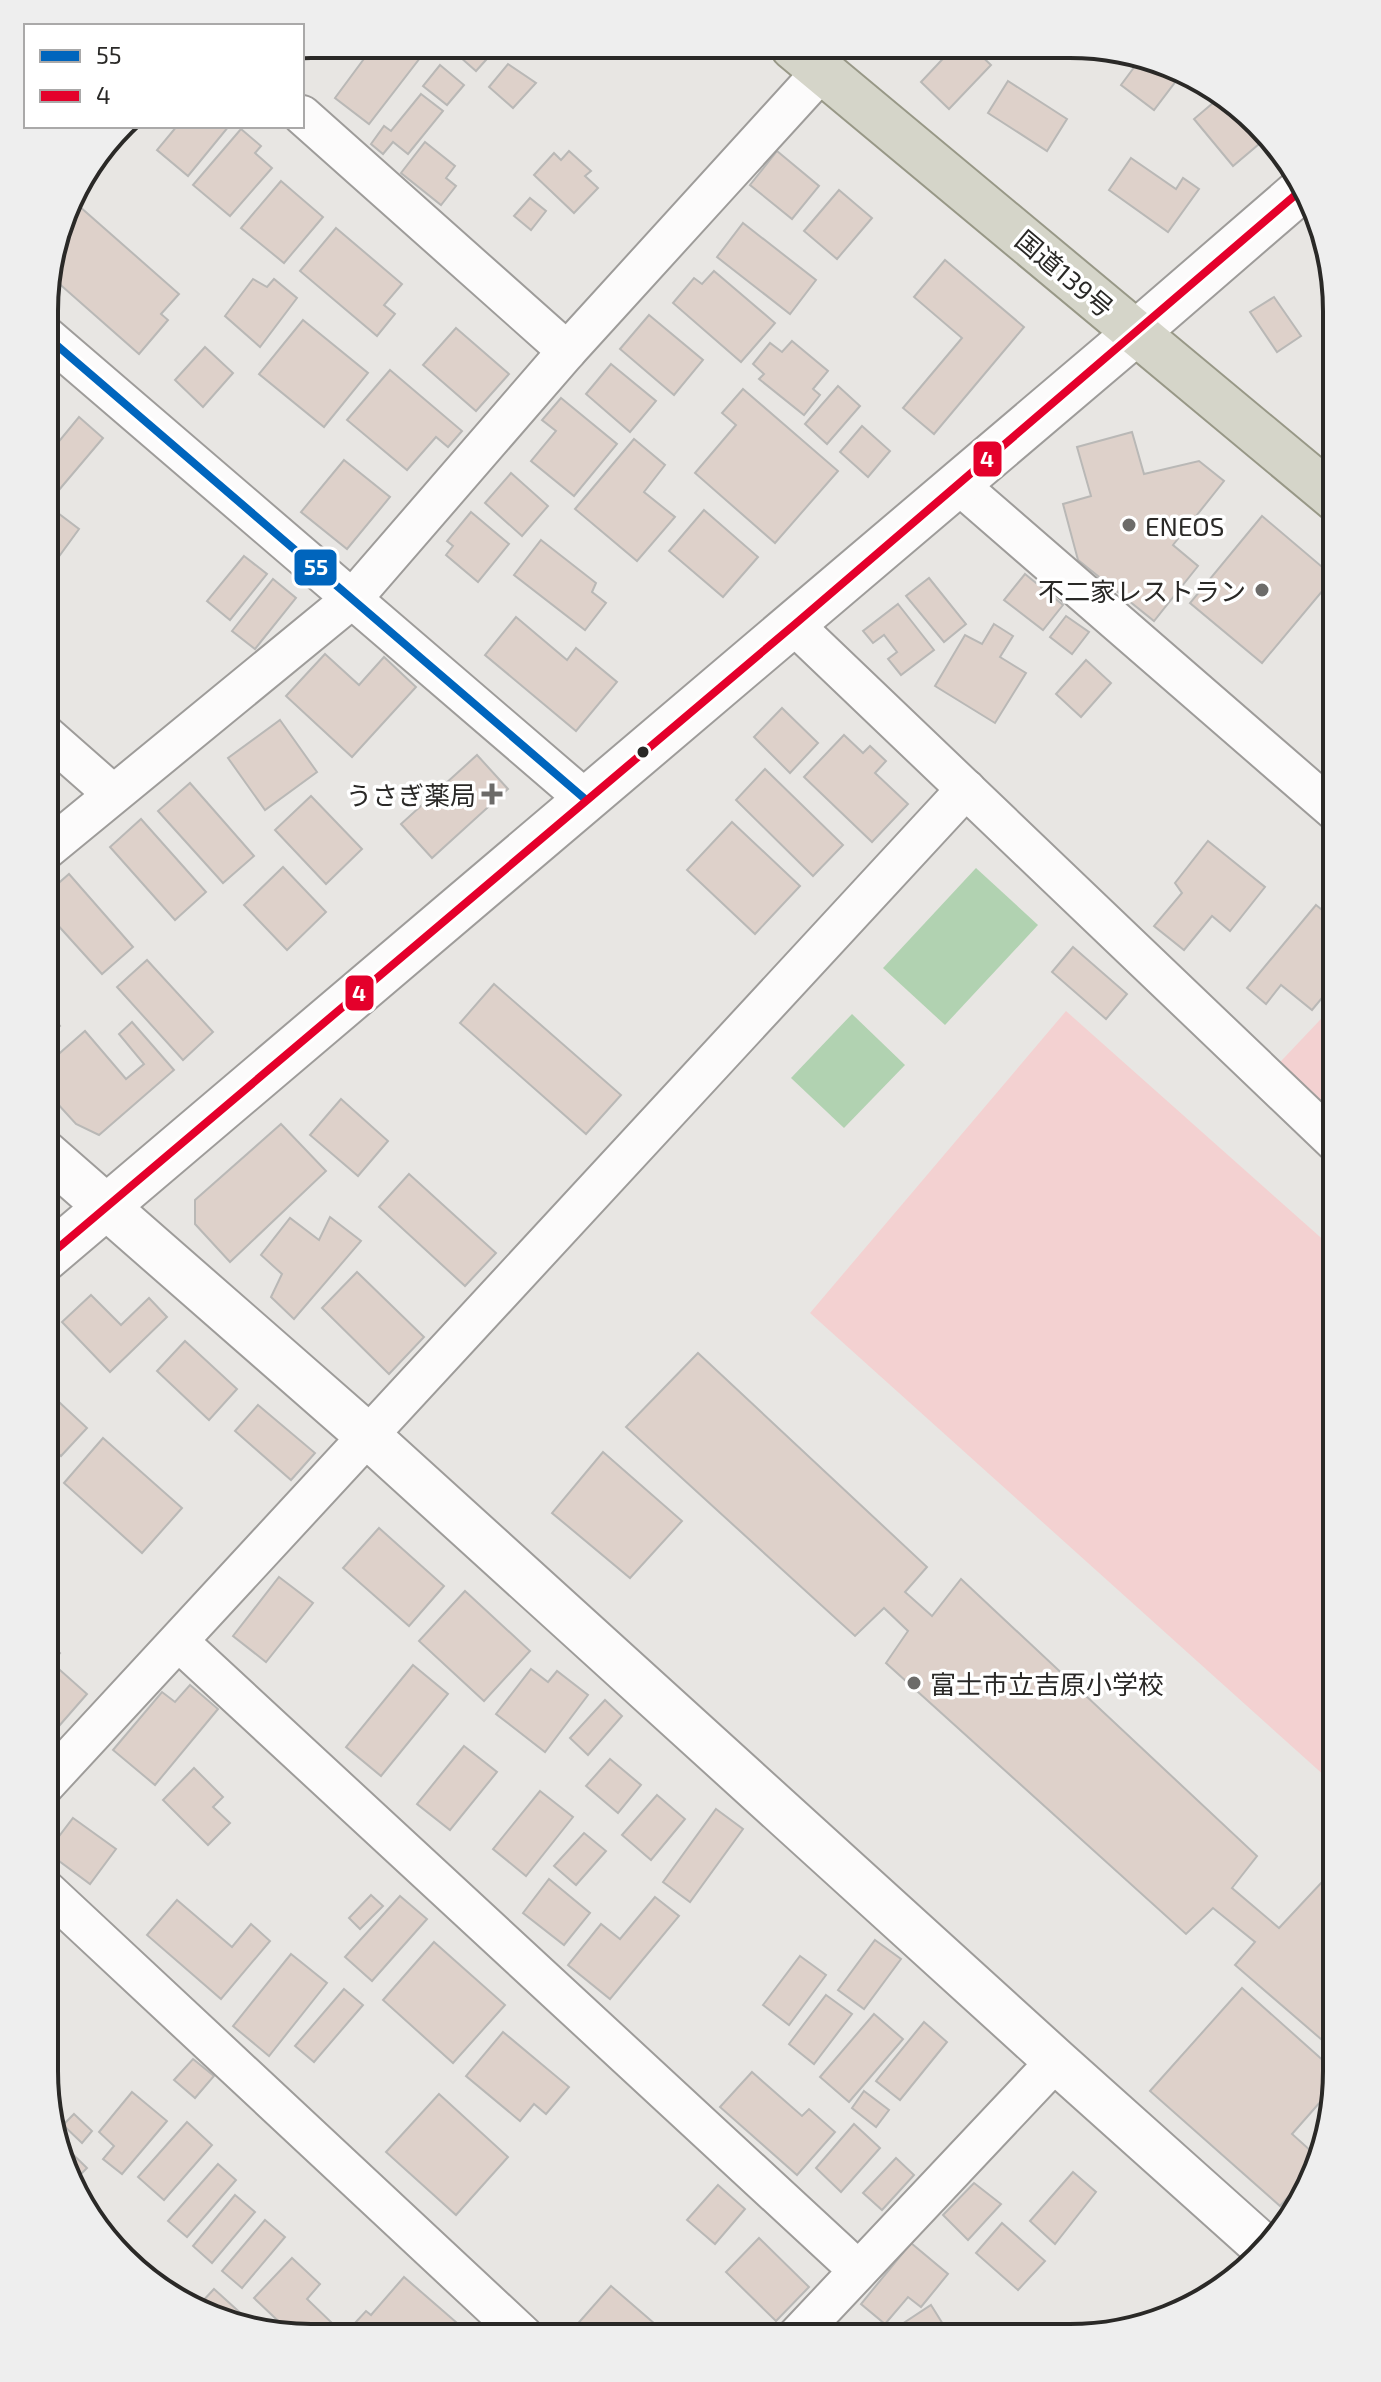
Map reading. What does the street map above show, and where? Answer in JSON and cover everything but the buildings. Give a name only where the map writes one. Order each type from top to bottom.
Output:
[{"type":"highway","name":"国道139号","points":[[808,59],[1323,488]]},
{"type":"street","points":[[58,840],[353,598],[567,351],[808,59]]},
{"type":"street","points":[[304,117],[567,351]]},
{"type":"street","points":[[58,1248],[794,625],[1295,196]]},
{"type":"street","points":[[58,346],[585,799]]},
{"type":"street","points":[[958,484],[1323,801]]},
{"type":"street","points":[[794,625],[1323,1130]]},
{"type":"street","points":[[58,746],[113,794]]},
{"type":"street","points":[[58,1771],[966,789]]},
{"type":"street","points":[[58,1165],[368,1436],[1257,2241]]},
{"type":"street","points":[[179,1642],[858,2270]]},
{"type":"street","points":[[58,1901],[511,2324]]},
{"type":"street","points":[[808,2324],[1056,2061]]},
{"type":"shaded area","points":[[976,868],[1038,925],[945,1025],[883,968]]},
{"type":"shaded area","points":[[1066,1011],[1322,1239],[1322,1774],[810,1313]]},
{"type":"shaded area","points":[[852,1014],[905,1065],[844,1128],[791,1078]]},
{"type":"shaded area","points":[[1323,1017],[1323,1126],[1266,1077]]},
{"type":"transit line","name":"4","points":[[58,1248],[794,625],[1295,196]]},
{"type":"transit line","name":"55","points":[[58,346],[585,799]]},
{"type":"place","name":"ENEOS","points":[[1129,525]]},
{"type":"place","name":"不二家レストラン","points":[[1262,590]]},
{"type":"place","name":"うさぎ薬局","points":[[492,794]]},
{"type":"place","name":"富士市立吉原小学校","points":[[914,1683]]}]
